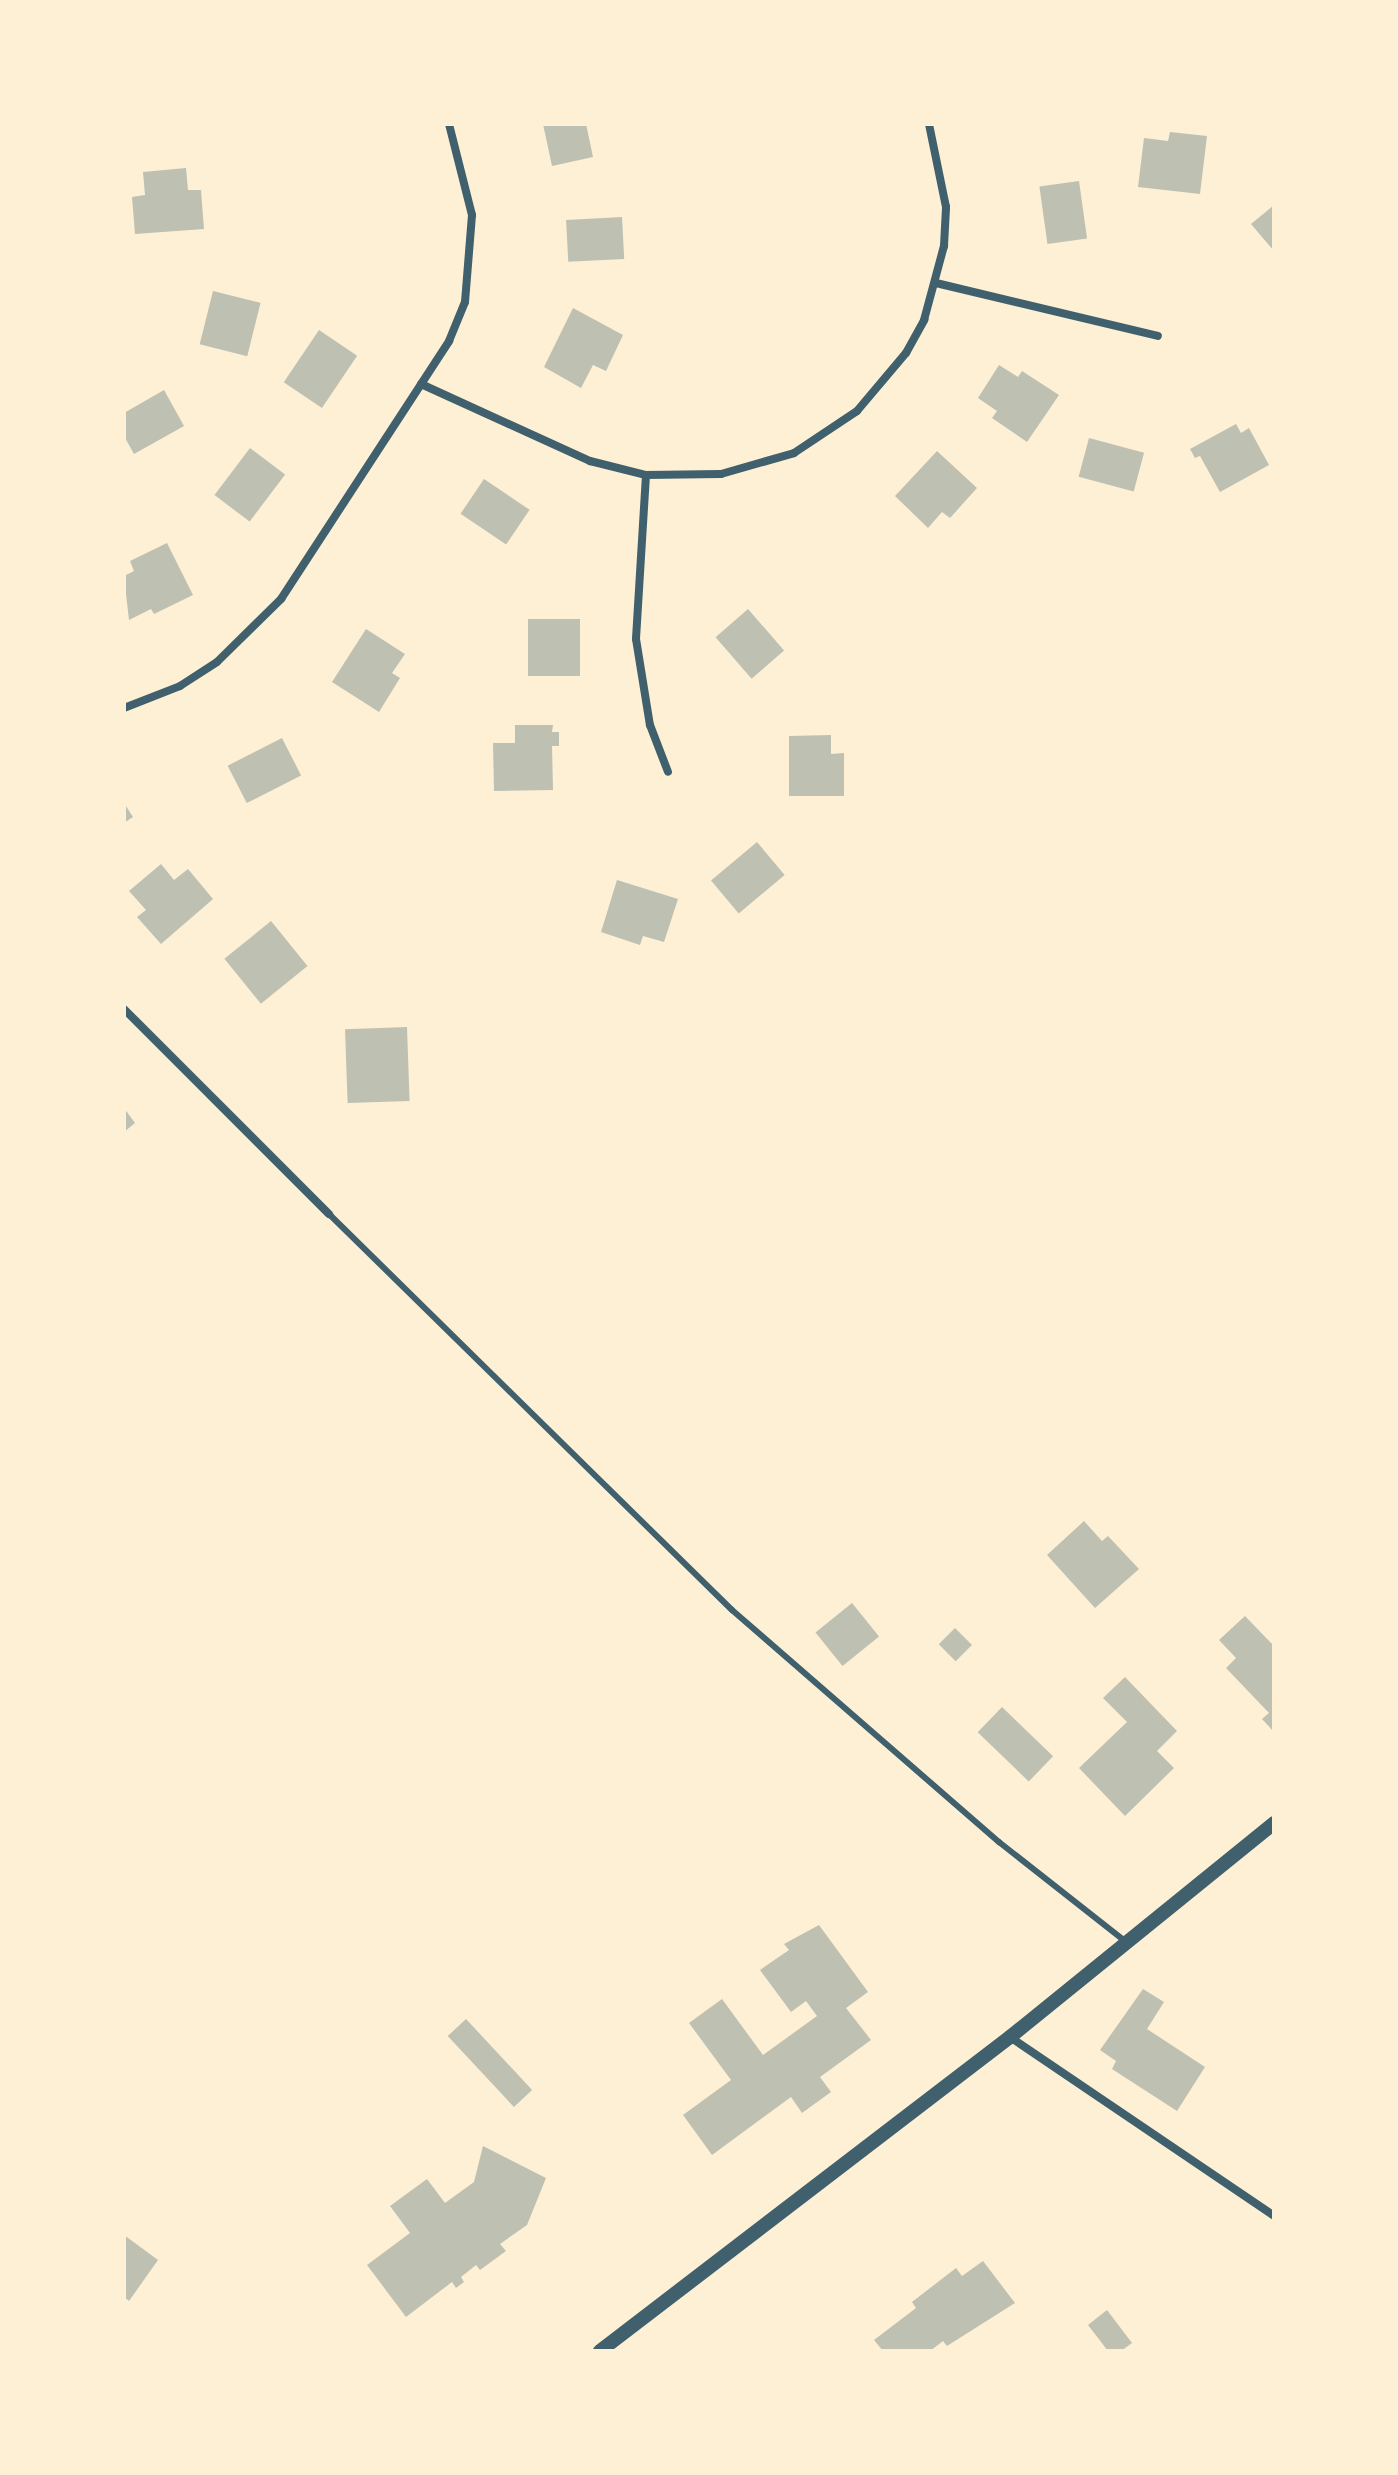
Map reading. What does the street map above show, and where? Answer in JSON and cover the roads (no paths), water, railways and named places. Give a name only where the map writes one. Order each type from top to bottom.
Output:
[{"type":"street","points":[[124,708],[180,686],[252,632],[281,599],[449,341],[465,302],[472,215],[449,124]]},
{"type":"street","points":[[421,384],[590,461],[646,475],[683,478],[758,467],[827,434],[866,402],[906,353],[936,283],[946,207],[929,124]]},
{"type":"street","points":[[936,283],[1158,336]]},
{"type":"street","points":[[646,475],[636,639],[650,725],[668,772]]},
{"type":"street","points":[[124,1009],[329,1214]]},
{"type":"street","points":[[600,2351],[1010,2037],[1274,1823]]},
{"type":"street","points":[[1010,2037],[1274,2216]]},
{"type":"lane","points":[[329,1214],[732,1610],[999,1842],[1126,1943]]}]
